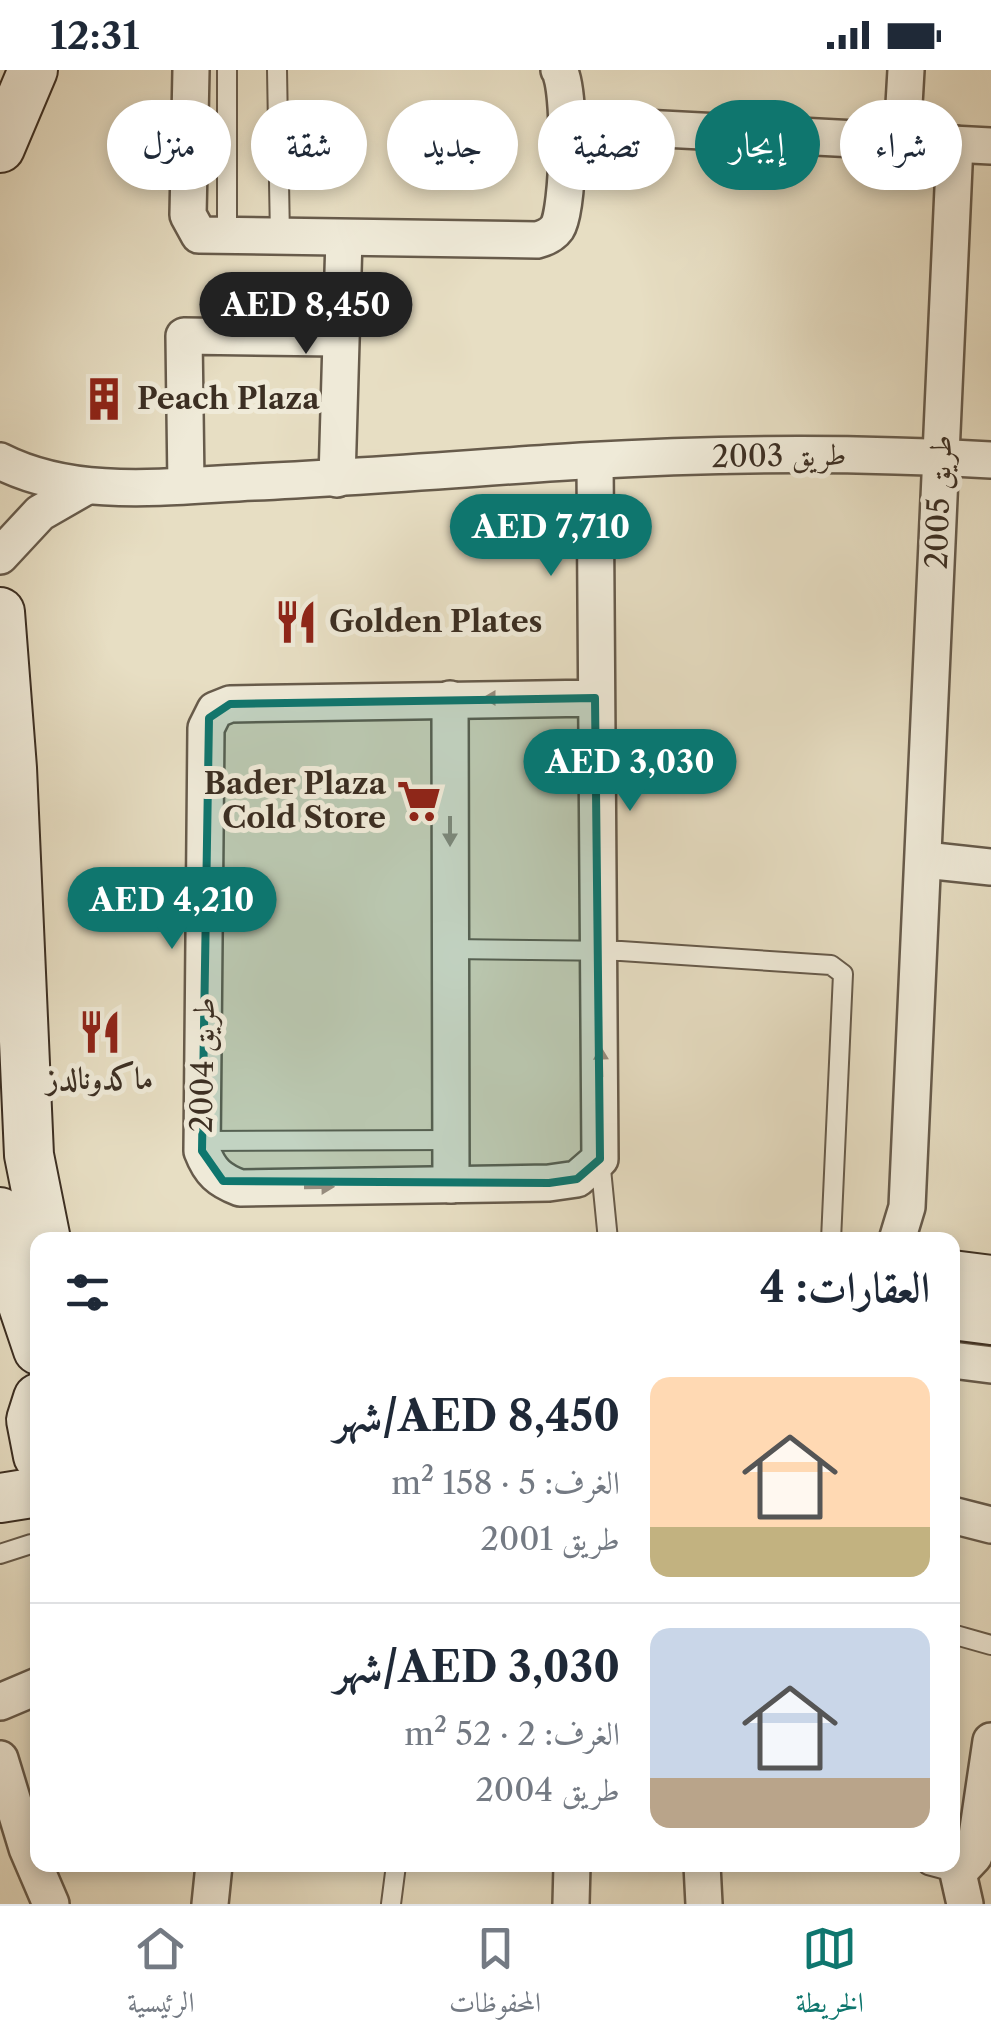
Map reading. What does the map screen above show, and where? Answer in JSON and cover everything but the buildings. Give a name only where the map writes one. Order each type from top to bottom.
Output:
[{"type":"main road","points":[[0,148],[34,70]]},
{"type":"main road","points":[[0,612],[12,768],[28,1155],[44,1232]]},
{"type":"main road","points":[[0,1212],[14,1279],[30,1326]]},
{"type":"main road","points":[[960,1275],[991,1280]]},
{"type":"main road","points":[[960,1316],[991,1320]]},
{"type":"main road","points":[[0,1498],[30,1493]]},
{"type":"street","points":[[191,70],[189,223],[199,234],[546,237],[560,219],[562,190]]},
{"type":"street","points":[[558,70],[566,85],[566,100]]},
{"type":"street","points":[[904,100],[906,70]]},
{"type":"street","points":[[675,129],[840,137]]},
{"type":"street","points":[[962,144],[991,146]]},
{"type":"street","name":"طريق 2005","points":[[908,1229],[953,190]]},
{"type":"street","points":[[337,478],[344,238]]},
{"type":"street","points":[[186,485],[184,336],[339,338]]},
{"type":"street","name":"طريق 2003","points":[[0,462],[27,475],[87,486],[337,478],[590,461],[836,454],[991,460]]},
{"type":"street","points":[[590,461],[590,698],[599,950],[600,1160]]},
{"type":"street","name":"طريق 2003","points":[[0,556],[40,513],[87,486]]},
{"type":"street","name":"طريق 2004","points":[[590,698],[230,704],[209,718],[202,1140],[209,1170],[223,1182],[240,1188],[568,1182],[600,1160]]},
{"type":"street","points":[[450,699],[451,1185]]},
{"type":"street","points":[[925,860],[991,867]]},
{"type":"street","points":[[960,1361],[991,1364]]},
{"type":"street","points":[[960,1518],[991,1525]]},
{"type":"street","points":[[0,1702],[30,1689]]},
{"type":"street","points":[[960,1870],[974,1856],[990,1747]]},
{"type":"street","points":[[0,1759],[14,1853],[51,1904]]},
{"type":"street","points":[[210,1904],[213,1872]]},
{"type":"street","points":[[571,1904],[572,1872]]},
{"type":"street","points":[[702,1872],[704,1904]]},
{"type":"lane","points":[[227,70],[227,236]]},
{"type":"lane","points":[[277,70],[280,237]]},
{"type":"lane","points":[[450,949],[599,950],[831,965],[842,974],[832,1232]]},
{"type":"lane","points":[[202,1140],[451,1140]]},
{"type":"lane","points":[[600,1160],[607,1232]]},
{"type":"lane","points":[[0,1554],[30,1544]]},
{"type":"lane","points":[[960,1636],[991,1645]]},
{"type":"lane","points":[[391,1904],[395,1872]]},
{"type":"highlighted area","points":[[595,698],[600,1159],[577,1179],[549,1183],[223,1181],[202,1151],[209,718],[230,704]]},
{"type":"place","name":"Peach Plaza","points":[[104,399]]},
{"type":"place","name":"Golden Plates","points":[[296,622]]},
{"type":"place","name":"Bader Plaza Cold Store","points":[[419,801]]},
{"type":"place","name":"ماكدونالدز","points":[[100,1032]]}]
